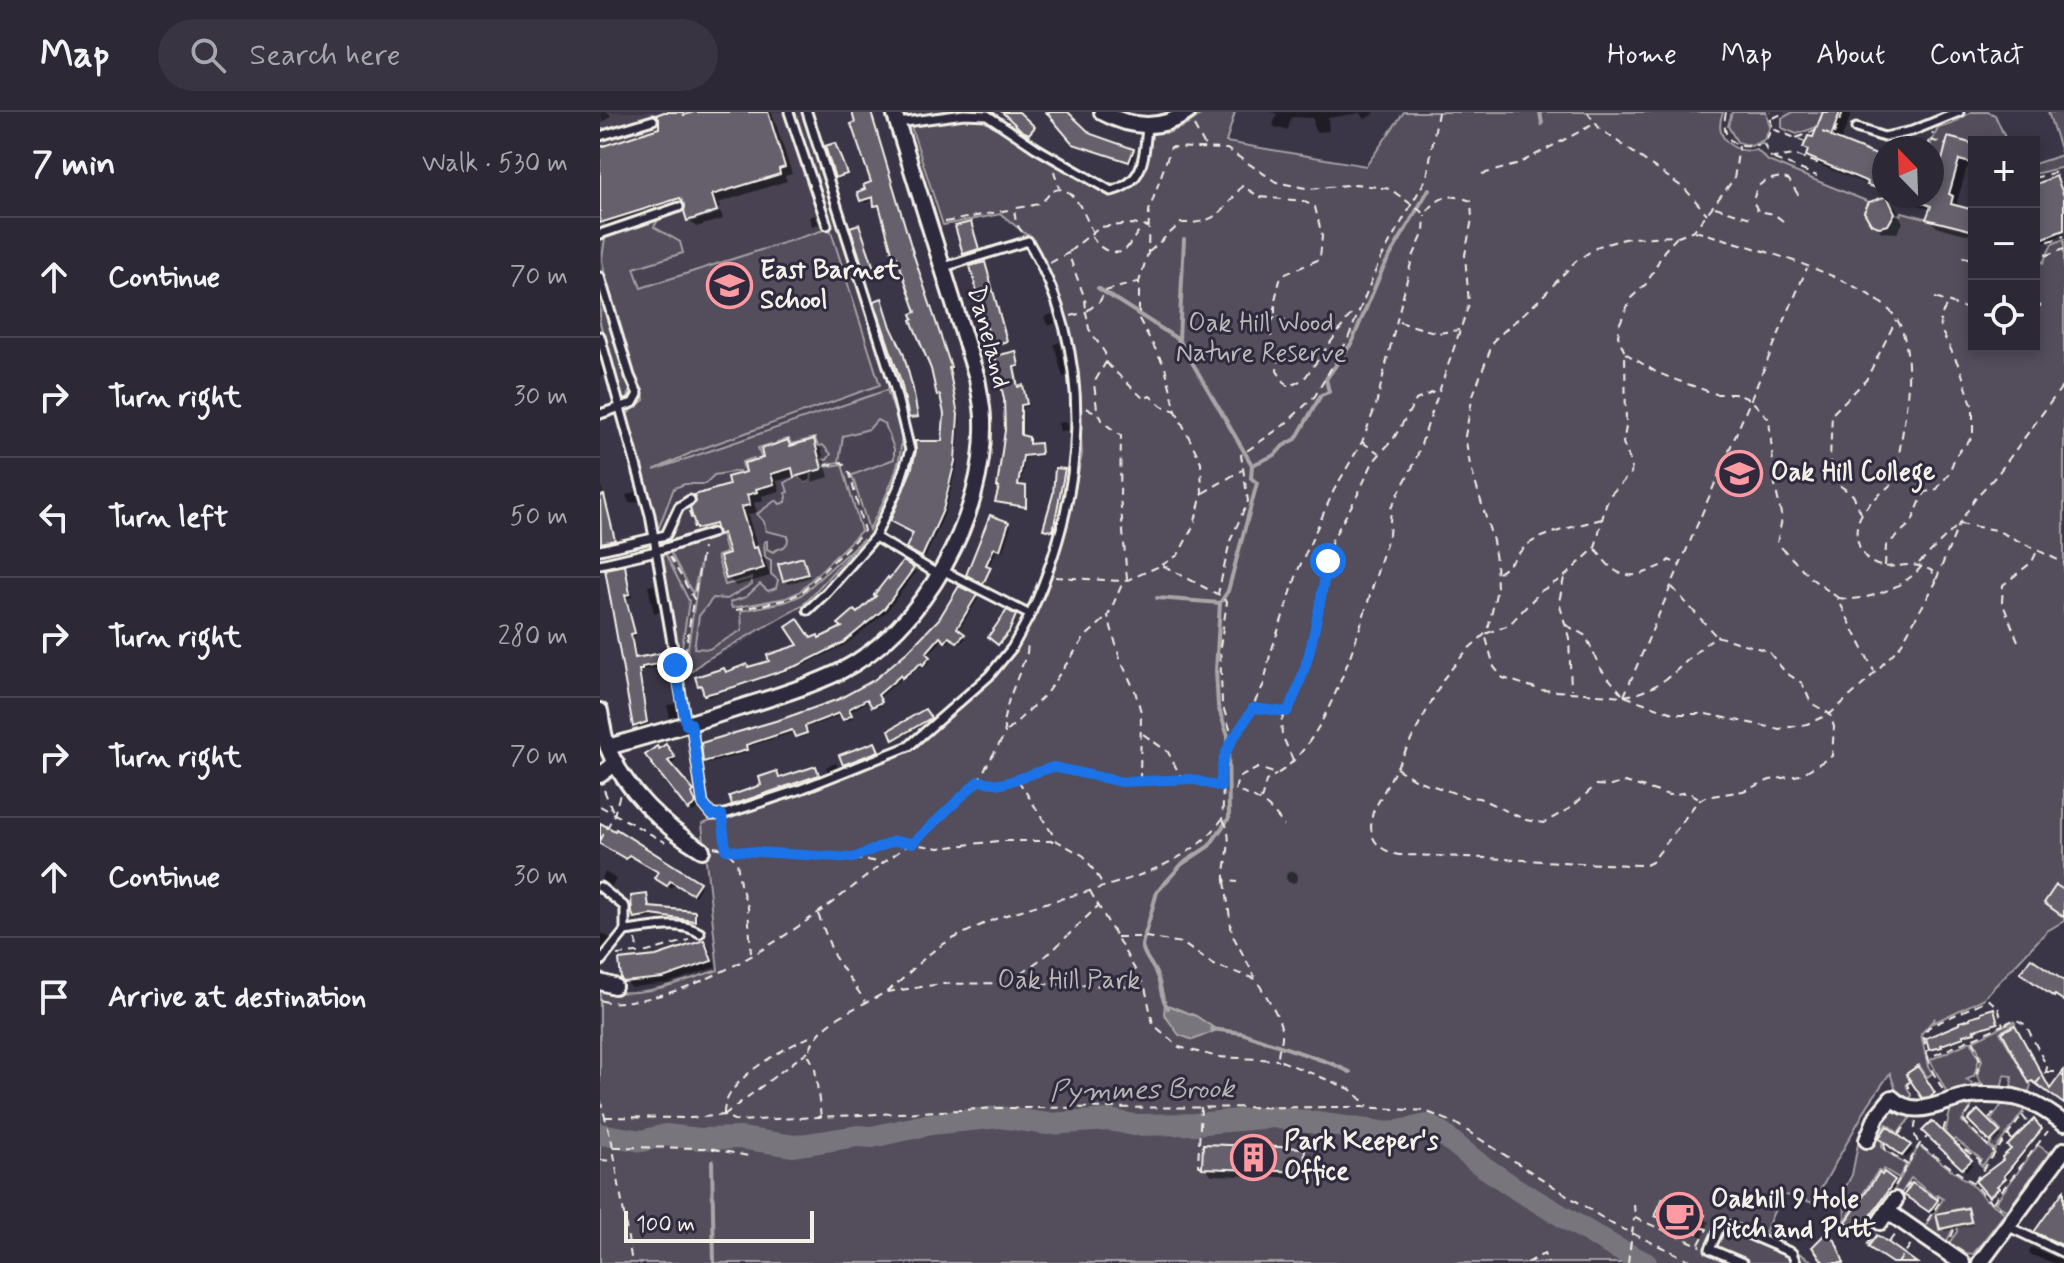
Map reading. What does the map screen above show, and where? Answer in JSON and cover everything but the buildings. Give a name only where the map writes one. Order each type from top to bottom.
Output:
[{"type":"street","points":[[1102,112],[1117,120],[1142,121],[1172,121],[1187,113]]},
{"type":"street","name":"Daneland","points":[[608,747],[810,685],[841,671],[875,649],[913,613],[940,572],[964,525],[978,468],[983,420],[977,378],[896,118]]},
{"type":"street","points":[[600,711],[608,747],[637,793],[663,820],[702,850]]},
{"type":"street","points":[[601,780],[616,763]]},
{"type":"street","points":[[1867,1140],[1877,1116],[1892,1098],[1913,1110],[1976,1096],[2014,1097],[2061,1121]]},
{"type":"street","points":[[1980,1263],[2064,1150]]},
{"type":"street","points":[[1890,1207],[1962,1263]]},
{"type":"lane","points":[[789,112],[827,225]]},
{"type":"lane","points":[[807,112],[894,385],[910,450],[898,488],[875,537],[808,610]]},
{"type":"lane","points":[[1856,128],[1884,137],[1912,131],[1959,112]]},
{"type":"lane","points":[[896,118],[987,115],[1054,159],[1111,191],[1125,187],[1139,174],[1142,121]]},
{"type":"lane","points":[[600,136],[653,120]]},
{"type":"lane","points":[[600,234],[679,207]]},
{"type":"lane","points":[[600,336],[646,502],[703,804],[712,815],[722,815],[801,789],[909,746],[989,676],[1012,648],[1046,577],[1072,489],[1076,394],[1060,319],[1043,267],[1028,241],[944,267]]},
{"type":"lane","points":[[600,277],[638,394],[633,403],[600,414]]},
{"type":"lane","points":[[600,550],[666,535],[679,507],[688,501]]},
{"type":"lane","points":[[600,564],[705,535]]},
{"type":"lane","points":[[875,537],[1030,615]]},
{"type":"lane","points":[[600,887],[625,907],[625,931],[600,962]]},
{"type":"lane","points":[[625,931],[678,926],[700,933]]},
{"type":"lane","points":[[2010,1222],[2064,1253]]},
{"type":"lane","points":[[1743,1263],[1710,1249],[1722,1223],[1792,1253],[1796,1263]]},
{"type":"path","points":[[1219,595],[1230,541],[1248,501],[1241,455],[1284,425],[1315,396],[1347,341],[1379,262],[1414,205],[1427,177],[1438,112]]},
{"type":"path","points":[[1587,112],[1595,124],[1685,189],[1708,215]]},
{"type":"path","points":[[1726,112],[1724,127],[1733,143],[1751,148],[1764,143],[1772,129],[1770,112]]},
{"type":"path","points":[[1772,119],[1786,112]]},
{"type":"path","points":[[1796,138],[1817,130],[1833,136],[1843,112]]},
{"type":"path","points":[[1187,113],[1207,149]]},
{"type":"path","points":[[1482,174],[1516,165],[1595,124]]},
{"type":"path","points":[[1772,129],[1805,142]]},
{"type":"path","points":[[1764,143],[1769,156],[1817,176]]},
{"type":"path","points":[[1739,146],[1734,179],[1694,230],[1678,236],[1628,238],[1599,246],[1576,261],[1539,300],[1494,340],[1473,395],[1465,436],[1474,480],[1493,541],[1497,589],[1485,634],[1494,667],[1503,678],[1542,690],[1624,696],[1676,714],[1706,714],[1779,729],[1807,724],[1830,714],[1900,646],[1936,582],[1959,524]]},
{"type":"path","points":[[1046,577],[1123,582],[1178,555],[1194,525],[1202,494],[1201,462],[1176,411],[1165,367],[1139,319],[1139,282],[1148,253],[1149,211],[1171,147],[1227,149],[1276,182],[1310,189],[1356,184],[1390,189],[1424,213]]},
{"type":"path","points":[[1773,158],[1795,155],[1820,164]]},
{"type":"path","points":[[1054,159],[1059,189]]},
{"type":"path","points":[[2040,176],[2064,170]]},
{"type":"path","points":[[1783,221],[1774,214],[1758,211],[1753,201],[1757,187],[1766,180],[1781,177],[1789,180],[1799,196]]},
{"type":"path","points":[[1148,253],[1181,223],[1201,224],[1220,214],[1242,186],[1260,197],[1303,201],[1315,207],[1322,236],[1320,259],[1281,276],[1275,316],[1269,325],[1273,345],[1279,351],[1277,371],[1288,387],[1304,379],[1349,317],[1359,310]]},
{"type":"path","points":[[930,225],[1040,203],[1059,189],[1070,193],[1079,204],[1092,234],[1104,251],[1114,254],[1124,252],[1141,227]]},
{"type":"path","points":[[1261,801],[1266,781],[1294,762],[1329,710],[1389,535],[1391,508],[1415,462],[1469,304],[1465,255],[1472,219],[1471,201],[1455,196],[1436,200],[1424,213],[1424,232],[1412,259],[1376,405],[1362,442],[1334,490],[1299,568],[1270,655],[1264,684],[1239,733],[1226,747],[1220,769],[1223,820],[1229,837],[1225,881],[1232,934],[1283,1035],[1277,1054],[1279,1060]]},
{"type":"path","points":[[1714,207],[1754,219]]},
{"type":"path","points":[[1014,209],[1016,223],[1028,241]]},
{"type":"path","points":[[1043,267],[1068,253],[1099,227],[1133,224],[1148,227]]},
{"type":"path","points":[[1694,230],[1808,267],[1879,300],[1896,319],[1906,348],[1907,407],[1894,482],[1861,514],[1857,521],[1857,540],[1864,557],[1879,566],[1920,565],[1932,571],[1936,582]]},
{"type":"path","points":[[1671,586],[1716,636],[1768,651],[1786,673],[1802,683],[1811,703],[1830,714],[1834,727],[1832,756],[1800,775],[1702,799],[1689,809],[1652,862],[1646,865],[1399,855],[1383,850],[1370,826],[1373,812],[1444,678],[1485,634],[1509,625],[1541,591],[1564,577],[1595,548],[1610,495],[1631,473],[1632,466],[1623,443],[1626,427],[1625,353],[1618,336],[1624,311],[1631,298],[1647,283],[1664,251],[1678,236]]},
{"type":"path","points":[[2040,244],[2064,236]]},
{"type":"path","points":[[2040,250],[2047,255],[2064,249]]},
{"type":"path","points":[[1068,253],[1085,299],[1089,329],[1105,353],[1106,362],[1094,383],[1099,413],[1103,422],[1121,436],[1120,496],[1128,580]]},
{"type":"path","points":[[1962,257],[1968,258]]},
{"type":"path","points":[[1624,696],[1808,267]]},
{"type":"path","points":[[1060,319],[1086,312],[1105,291],[1139,282]]},
{"type":"path","points":[[1935,298],[1968,309]]},
{"type":"path","points":[[1885,566],[1886,546],[1905,532],[1922,497],[1926,492],[1937,489],[1948,475],[1956,455],[1973,436],[1973,408],[1960,368],[1941,330],[1940,318],[1948,302]]},
{"type":"path","points":[[1275,316],[1292,323],[1308,322]]},
{"type":"path","points":[[1861,514],[1853,495],[1835,482],[1830,459],[1832,414],[1866,380],[1896,319]]},
{"type":"path","points":[[1398,322],[1438,333],[1461,329]]},
{"type":"path","points":[[1625,353],[1673,379],[1716,394],[1737,394],[1751,400],[1769,419],[1775,485],[1782,519],[1777,543],[1812,579],[1838,598],[1875,672]]},
{"type":"path","points":[[1106,362],[1144,399],[1150,396],[1162,406],[1176,411]]},
{"type":"path","points":[[1838,598],[1867,599],[1885,592],[1918,571],[1920,565],[1959,524],[2064,384]]},
{"type":"path","points":[[1294,762],[1282,735],[1281,721],[1296,695],[1332,540],[1373,462],[1394,438],[1416,400],[1438,390]]},
{"type":"path","points":[[1076,394],[1096,395]]},
{"type":"path","points":[[1089,408],[1099,413]]},
{"type":"path","points":[[1362,442],[1380,454]]},
{"type":"path","points":[[736,610],[785,600],[801,593],[864,531],[850,474],[842,462],[823,466]]},
{"type":"path","points":[[1202,494],[1243,470]]},
{"type":"path","points":[[684,662],[705,535],[688,501]]},
{"type":"path","points":[[1497,574],[1514,562],[1530,543],[1602,519]]},
{"type":"path","points":[[1959,524],[1996,530],[2064,563]]},
{"type":"path","points":[[665,548],[694,599]]},
{"type":"path","points":[[1595,548],[1609,566],[1624,576],[1644,574],[1669,560],[1680,565]]},
{"type":"path","points":[[2018,641],[2002,602],[2003,585],[2032,562],[2037,550]]},
{"type":"path","points":[[1162,565],[1227,602],[1220,647],[1222,703],[1232,741]]},
{"type":"path","points":[[1564,577],[1559,602],[1571,654],[1569,681],[1572,692]]},
{"type":"path","points":[[600,1000],[607,1003],[647,999],[699,984],[817,912],[913,843],[978,781],[1005,734],[1045,695],[1085,637],[1108,616],[1123,582]]},
{"type":"path","points":[[1108,616],[1120,659],[1141,712],[1140,781]]},
{"type":"path","points":[[1565,624],[1586,636],[1600,668],[1624,696]]},
{"type":"path","points":[[1005,734],[1003,722],[1006,710],[1027,653],[1028,639],[1022,627]]},
{"type":"path","points":[[1624,696],[1651,689],[1668,680],[1716,636]]},
{"type":"path","points":[[1253,708],[1287,712]]},
{"type":"path","points":[[1142,734],[1168,752],[1182,780]]},
{"type":"path","points":[[978,781],[1002,784],[1053,767],[1122,782],[1182,780],[1221,787]]},
{"type":"path","points":[[1395,767],[1416,780],[1466,797],[1479,798],[1526,820],[1544,823],[1572,807],[1596,785],[1611,786],[1625,782],[1669,795],[1688,792],[1702,799]]},
{"type":"path","points":[[1277,774],[1258,768],[1238,778],[1235,791],[1272,808],[1284,826]]},
{"type":"path","points":[[1018,779],[1057,841],[1084,856],[1104,885]]},
{"type":"path","points":[[601,780],[614,815]]},
{"type":"path","points":[[600,841],[614,815],[621,792]]},
{"type":"path","points":[[600,806],[667,843]]},
{"type":"path","points":[[722,815],[726,850],[737,862],[748,907],[752,954]]},
{"type":"path","points":[[886,992],[934,950],[978,926],[1162,868],[1198,846],[1223,820]]},
{"type":"path","points":[[853,858],[894,841],[939,848],[998,841],[1057,841]]},
{"type":"path","points":[[702,850],[712,847],[883,863]]},
{"type":"path","points":[[1225,881],[1238,882]]},
{"type":"path","points":[[1090,890],[1145,987],[1153,1024],[1179,1047],[1218,1057],[1279,1060],[1350,1089],[1370,1107]]},
{"type":"path","points":[[1008,983],[1051,952],[1100,904]]},
{"type":"path","points":[[817,912],[834,956],[865,1001]]},
{"type":"path","points":[[635,930],[637,953]]},
{"type":"path","points":[[608,953],[637,953],[682,943],[698,937],[700,933]]},
{"type":"path","points":[[1117,937],[1146,937],[1182,943],[1214,965],[1256,979]]},
{"type":"path","points":[[724,1115],[724,1106],[739,1082],[762,1063],[815,1034],[865,1001],[886,992],[941,984],[1145,987]]},
{"type":"path","points":[[1950,1101],[1934,1074],[1923,1034],[1941,1021],[1989,1000],[1998,1007],[2003,1025]]},
{"type":"path","points":[[1985,1001],[1987,1009]]},
{"type":"path","points":[[1973,1007],[1975,1015]]},
{"type":"path","points":[[1963,1011],[1964,1020]]},
{"type":"path","points":[[1952,1016],[1953,1025]]},
{"type":"path","points":[[1928,1058],[2015,1019],[2026,1025],[2047,1067],[2031,1089],[2027,1106],[2028,1123]]},
{"type":"path","points":[[1941,1021],[1943,1030]]},
{"type":"path","points":[[1995,1022],[1996,1027]]},
{"type":"path","points":[[1930,1027],[1932,1035]]},
{"type":"path","points":[[1984,1027],[1985,1033]]},
{"type":"path","points":[[1973,1033],[1980,1060],[1976,1096],[1963,1120],[2000,1162]]},
{"type":"path","points":[[724,1115],[809,1051],[815,1034]]},
{"type":"path","points":[[2026,1036],[2030,1034]]},
{"type":"path","points":[[1962,1038],[1963,1043]]},
{"type":"path","points":[[1951,1043],[1952,1048]]},
{"type":"path","points":[[809,1051],[815,1068],[821,1117]]},
{"type":"path","points":[[2046,1072],[2057,1072],[2064,1077]]},
{"type":"path","points":[[1928,1078],[1934,1074]]},
{"type":"path","points":[[600,1099],[612,1144],[632,1263]]},
{"type":"path","points":[[605,1117],[724,1115],[736,1121],[1001,1108],[1201,1106],[1370,1107],[1425,1111],[1455,1123],[1612,1224],[1696,1263]]},
{"type":"path","points":[[1201,1106],[1198,1165],[1202,1167]]},
{"type":"path","points":[[1973,1183],[2027,1106]]},
{"type":"path","points":[[1914,1115],[1917,1116],[1914,1133],[1919,1145],[1969,1178],[2010,1222]]},
{"type":"path","points":[[1992,1203],[2022,1161],[2061,1121]]},
{"type":"path","points":[[2015,1125],[2020,1132]]},
{"type":"path","points":[[2042,1131],[2045,1135]]},
{"type":"path","points":[[2008,1135],[2014,1142]]},
{"type":"path","points":[[1867,1245],[1890,1207],[1919,1145],[1927,1137]]},
{"type":"path","points":[[2035,1140],[2038,1144]]},
{"type":"path","points":[[1953,1142],[1992,1171]]},
{"type":"path","points":[[1884,1143],[1885,1149],[1908,1165]]},
{"type":"path","points":[[612,1144],[709,1148],[753,1157]]},
{"type":"path","points":[[2000,1145],[2006,1152]]},
{"type":"path","points":[[1930,1152],[1936,1146]]},
{"type":"path","points":[[2027,1150],[2030,1154]]},
{"type":"path","points":[[1938,1158],[1942,1153]]},
{"type":"path","points":[[600,1160],[615,1161]]},
{"type":"path","points":[[1979,1175],[1985,1182]]},
{"type":"path","points":[[1890,1207],[1912,1180],[1914,1182]]},
{"type":"path","points":[[1923,1227],[1941,1200],[1937,1197]]},
{"type":"path","points":[[1628,1263],[1635,1218],[1634,1204]]},
{"type":"path","points":[[1635,1218],[1710,1249]]},
{"type":"path","points":[[1698,1245],[1707,1229],[1699,1227]]},
{"type":"path","points":[[1947,1243],[1956,1231],[1955,1227]]},
{"type":"path","points":[[1898,1263],[1915,1239]]},
{"type":"path","points":[[1527,1263],[1544,1254],[1548,1263]]},
{"type":"shaded area","name":"East Barnet School","points":[[600,112],[802,112],[903,431],[904,459],[881,516],[869,538],[825,591],[807,608],[779,619],[740,645],[704,662],[682,683],[653,509],[600,320]]},
{"type":"shaded area","points":[[1165,1004],[1196,1016],[1217,1030],[1193,1040],[1179,1035],[1164,1014]]},
{"type":"green space","points":[[988,112],[1108,188],[1126,180],[1135,168],[1144,133],[1168,133],[1187,125],[1204,112],[1235,112],[1226,142],[1366,166],[1404,112],[1723,112],[1721,129],[1727,142],[1740,149],[1757,150],[1768,161],[1869,202],[1864,212],[1871,224],[1879,227],[1888,225],[1895,213],[1900,215],[1902,212],[1968,229],[1968,352],[2040,352],[2040,260],[2043,263],[2052,244],[2064,239],[2064,921],[2047,931],[1983,999],[1933,1023],[1935,1018],[1921,1034],[1928,1067],[1933,1073],[1927,1077],[1919,1065],[1906,1074],[1910,1081],[1906,1084],[1911,1095],[1909,1105],[1899,1099],[1890,1073],[1868,1105],[1813,1203],[1781,1195],[1765,1232],[1815,1263],[600,1263],[600,990],[645,991],[718,970],[702,824],[859,772],[911,748],[990,679],[1015,649],[1045,595],[1068,524],[1082,454],[1077,374],[1065,321],[1047,266],[1028,236],[1001,214],[943,225],[908,117]]},
{"type":"green space","points":[[1732,112],[1766,112],[1770,127],[1764,140],[1751,146],[1737,142],[1728,126]]},
{"type":"green space","points":[[1793,112],[1823,112],[1817,127],[1797,134],[1782,128],[1782,118]]},
{"type":"green space","points":[[1971,112],[1988,112],[1995,115],[2004,136],[1968,136],[1968,143],[1949,138],[1944,156],[1944,136],[1934,136],[1938,128],[1952,124]]},
{"type":"green space","points":[[2048,112],[2064,112],[2064,167],[2040,173],[2040,162],[2062,155]]},
{"type":"green space","points":[[658,220],[654,227],[680,242],[683,253],[634,268],[641,288],[830,228],[880,385],[695,451],[654,470],[887,390],[899,427],[901,450],[890,486],[869,530],[852,475],[894,459],[894,449],[885,424],[877,420],[869,429],[843,436],[839,462],[822,465],[821,459],[827,460],[831,454],[823,445],[818,446],[815,438],[791,444],[789,439],[777,442],[778,447],[773,449],[771,444],[758,448],[762,461],[756,463],[754,458],[742,462],[745,475],[741,476],[739,471],[714,475],[705,484],[685,484],[674,488],[657,532],[626,415],[644,400],[643,390],[636,380],[602,259],[605,238]]},
{"type":"green space","points":[[600,286],[630,389],[628,399],[622,400],[600,323]]},
{"type":"green space","points":[[842,464],[861,531],[799,592],[786,598],[732,608],[730,602],[746,597],[760,584],[768,591],[776,588],[778,580],[771,574],[771,560],[765,557],[764,542],[767,541],[767,549],[773,552],[785,546],[788,536],[766,531],[764,522],[757,514],[776,500],[780,504],[786,502],[785,493],[788,492],[785,483],[800,474],[799,478],[805,483],[811,481],[812,475],[808,470]]},
{"type":"green space","points":[[721,534],[726,553],[717,556],[725,585],[751,578],[752,584],[727,599],[713,598],[699,616],[694,648],[709,649],[742,630],[741,611],[800,596],[863,539],[803,605],[704,661],[688,674],[686,661],[701,560],[693,594],[669,550]]},
{"type":"green space","points":[[664,551],[689,601],[679,666],[659,552]]},
{"type":"green space","points":[[2014,1021],[2000,1032],[2031,1085],[2028,1094],[2011,1090],[2012,1076],[2004,1075],[2001,1090],[1973,1091],[1975,1084],[1982,1084],[1977,1076],[1982,1060],[1974,1040]]},
{"type":"green space","points":[[1971,1041],[1979,1059],[1974,1076],[1966,1080],[1972,1083],[1971,1088],[1947,1093],[1930,1060]]},
{"type":"green space","points":[[1974,1103],[1962,1121],[1994,1152],[1982,1166],[1979,1163],[1981,1159],[1945,1133],[1951,1108]]},
{"type":"green space","points":[[2003,1103],[2025,1109],[1995,1150],[1989,1145],[2001,1131],[1991,1120]]},
{"type":"green space","points":[[1891,1111],[1911,1117],[1898,1133],[1887,1124],[1877,1137],[1882,1142],[1882,1148],[1906,1165],[1899,1178],[1884,1169],[1878,1171],[1845,1221],[1844,1190],[1852,1175],[1859,1139],[1873,1144],[1882,1122]]},
{"type":"green space","points":[[2038,1145],[2049,1153],[2007,1211],[1995,1203]]},
{"type":"green space","points":[[1919,1146],[2005,1213],[1973,1254],[1965,1253],[1949,1243],[1957,1227],[1972,1223],[1968,1207],[1936,1214],[1939,1230],[1954,1227],[1947,1241],[1925,1227],[1943,1199],[1937,1195],[1935,1197],[1911,1178],[1899,1197],[1892,1193]]},
{"type":"waterway","points":[[1540,112],[1542,124]]},
{"type":"waterway","points":[[1168,1008],[1142,945],[1157,892],[1182,864],[1209,846],[1229,818],[1228,736],[1218,706],[1216,671],[1220,603],[1228,591],[1257,483],[1251,478],[1252,465],[1275,455],[1296,439],[1321,395],[1329,392],[1326,379],[1351,344],[1383,268],[1429,189]]},
{"type":"waterway","points":[[1179,340],[1184,239]]},
{"type":"waterway","points":[[1098,288],[1179,340],[1252,465]]},
{"type":"waterway","points":[[1157,598],[1220,603]]},
{"type":"waterway","points":[[1212,1029],[1242,1033],[1350,1072]]},
{"type":"waterway","name":"Pymmes Brook","points":[[600,1134],[642,1141],[666,1135],[700,1139],[740,1138],[794,1146],[858,1136],[872,1137],[931,1124],[999,1117],[1048,1124],[1110,1120],[1134,1125],[1194,1124],[1273,1117],[1389,1133],[1427,1125],[1518,1190],[1646,1263]]},
{"type":"waterway","points":[[712,1161],[714,1263]]},
{"type":"place","name":"East Barnet School","points":[[729,286]]},
{"type":"place","name":"Oak Hill College","points":[[1740,473]]},
{"type":"place","name":"Park Keeper's Office","points":[[1253,1157]]},
{"type":"place","name":"Oakhill 9 Hole Pitch and Putt","points":[[1680,1215]]},
{"type":"route","points":[[675,665],[686,725],[691,723],[703,804],[712,815],[722,815],[726,850],[853,858],[894,841],[913,843],[978,781],[1002,784],[1053,767],[1122,782],[1191,779],[1221,787],[1220,769],[1226,747],[1239,733],[1253,708],[1287,712],[1296,695],[1328,561]]},
{"type":"park label","name":"Oak Hill Wood Nature Reserve","points":[[1261,339]]},
{"type":"park label","name":"Oak Hill Park","points":[[1069,981]]}]
